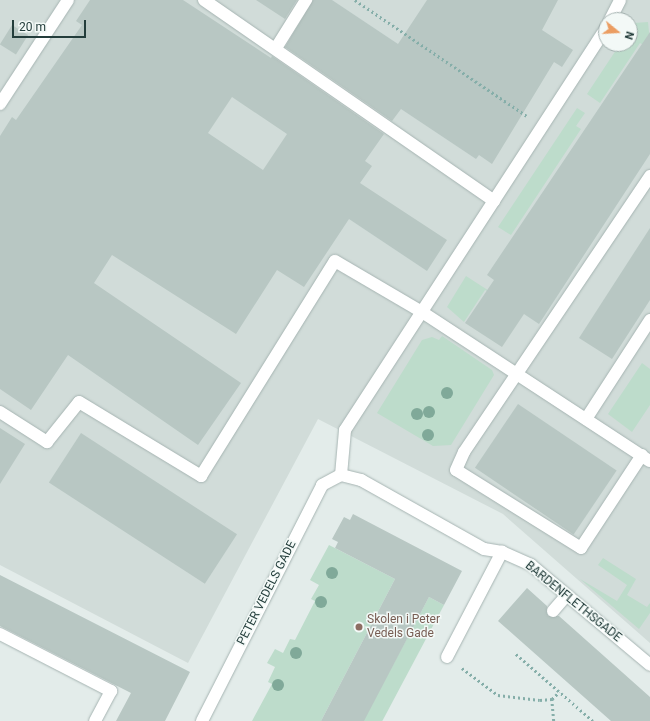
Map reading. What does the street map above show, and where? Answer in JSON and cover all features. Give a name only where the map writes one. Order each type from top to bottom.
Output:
[{"type":"street","points":[[0,104],[68,0]]},
{"type":"street","points":[[204,0],[276,48],[293,65],[494,201]]},
{"type":"street","points":[[276,48],[306,0]]},
{"type":"street","points":[[614,12],[620,0]]},
{"type":"street","points":[[341,475],[345,430],[598,40]]},
{"type":"street","points":[[0,412],[47,442],[79,402],[201,476],[335,261],[422,312],[517,373],[646,458],[581,548],[456,470],[464,452],[517,373],[650,176]]},
{"type":"street","points":[[586,419],[650,320]]},
{"type":"street","name":"BARDENFLETHSGADE","points":[[341,475],[361,480],[484,549],[502,552],[531,565],[650,666]]},
{"type":"street","name":"PETER VEDELS GADE","points":[[202,721],[322,485],[341,475]]},
{"type":"street","points":[[447,657],[502,552]]},
{"type":"street","points":[[553,611],[567,595]]},
{"type":"street","points":[[0,634],[110,691],[95,721]]},
{"type":"path","points":[[355,0],[542,126]]},
{"type":"path","points":[[516,654],[592,721]]},
{"type":"path","points":[[447,657],[498,695],[540,700],[552,699],[559,692]]},
{"type":"path","points":[[552,699],[554,721]]},
{"type":"shaded area","points":[[0,0],[650,0],[650,643],[503,514],[318,419],[188,663],[0,565]]},
{"type":"green space","points":[[648,22],[650,42],[645,46],[640,43],[638,46],[638,23]]},
{"type":"green space","points":[[615,52],[634,52],[600,103],[587,94]]},
{"type":"green space","points":[[577,108],[585,113],[576,126],[581,129],[511,235],[498,227]]},
{"type":"green space","points":[[466,276],[497,296],[485,290],[464,322],[447,307]]},
{"type":"green space","points":[[442,336],[492,370],[494,375],[451,445],[433,446],[377,413],[422,340],[432,337],[439,340]]},
{"type":"green space","points":[[642,363],[650,369],[650,405],[632,432],[608,414]]},
{"type":"green space","points":[[329,545],[395,579],[321,721],[252,721],[272,684],[268,682],[275,667],[267,663],[275,649],[283,653],[290,639],[295,640],[315,601],[311,599],[319,585],[310,580]]},
{"type":"green space","points":[[603,558],[636,579],[627,595],[647,607],[650,603],[650,613],[639,629],[580,579],[617,601],[627,585],[598,565]]},
{"type":"green space","points":[[429,597],[444,605],[382,721],[363,721]]},
{"type":"building","points":[[90,0],[183,0],[271,58],[272,56],[384,134],[365,161],[372,166],[360,183],[447,240],[427,271],[349,219],[304,287],[277,270],[236,334],[112,255],[94,283],[241,383],[198,445],[68,355],[31,410],[0,389],[0,136],[12,117],[16,120],[82,25],[76,21]],"holes":[[[232,97],[287,134],[263,170],[208,133]]]},
{"type":"building","points":[[256,0],[297,0],[285,19]]},
{"type":"building","points":[[313,0],[332,0],[398,44],[427,0],[558,0],[542,30],[573,50],[562,67],[554,62],[492,164],[479,155],[476,159],[401,109],[392,121],[285,47]]},
{"type":"building","points":[[12,25],[28,35],[16,55],[0,45]]},
{"type":"building","points":[[650,32],[650,154],[539,324],[524,314],[502,347],[465,323],[494,280],[487,275]]},
{"type":"building","points":[[650,228],[650,300],[612,359],[579,338]]},
{"type":"building","points":[[518,404],[617,471],[574,534],[475,468]]},
{"type":"building","points":[[0,428],[25,444],[0,484]]},
{"type":"building","points":[[81,433],[237,534],[205,584],[49,482]]},
{"type":"building","points":[[353,514],[462,571],[444,605],[429,597],[364,721],[321,721],[395,579],[335,548],[338,542],[332,539],[344,517],[350,520]]},
{"type":"building","points":[[0,575],[190,672],[165,721],[116,721],[131,693],[0,626]]},
{"type":"building","points":[[527,588],[547,606],[548,616],[559,616],[650,697],[650,721],[611,721],[498,621]]},
{"type":"place","name":"Skolen i Peter Vedels Gade","points":[[359,627]]}]
